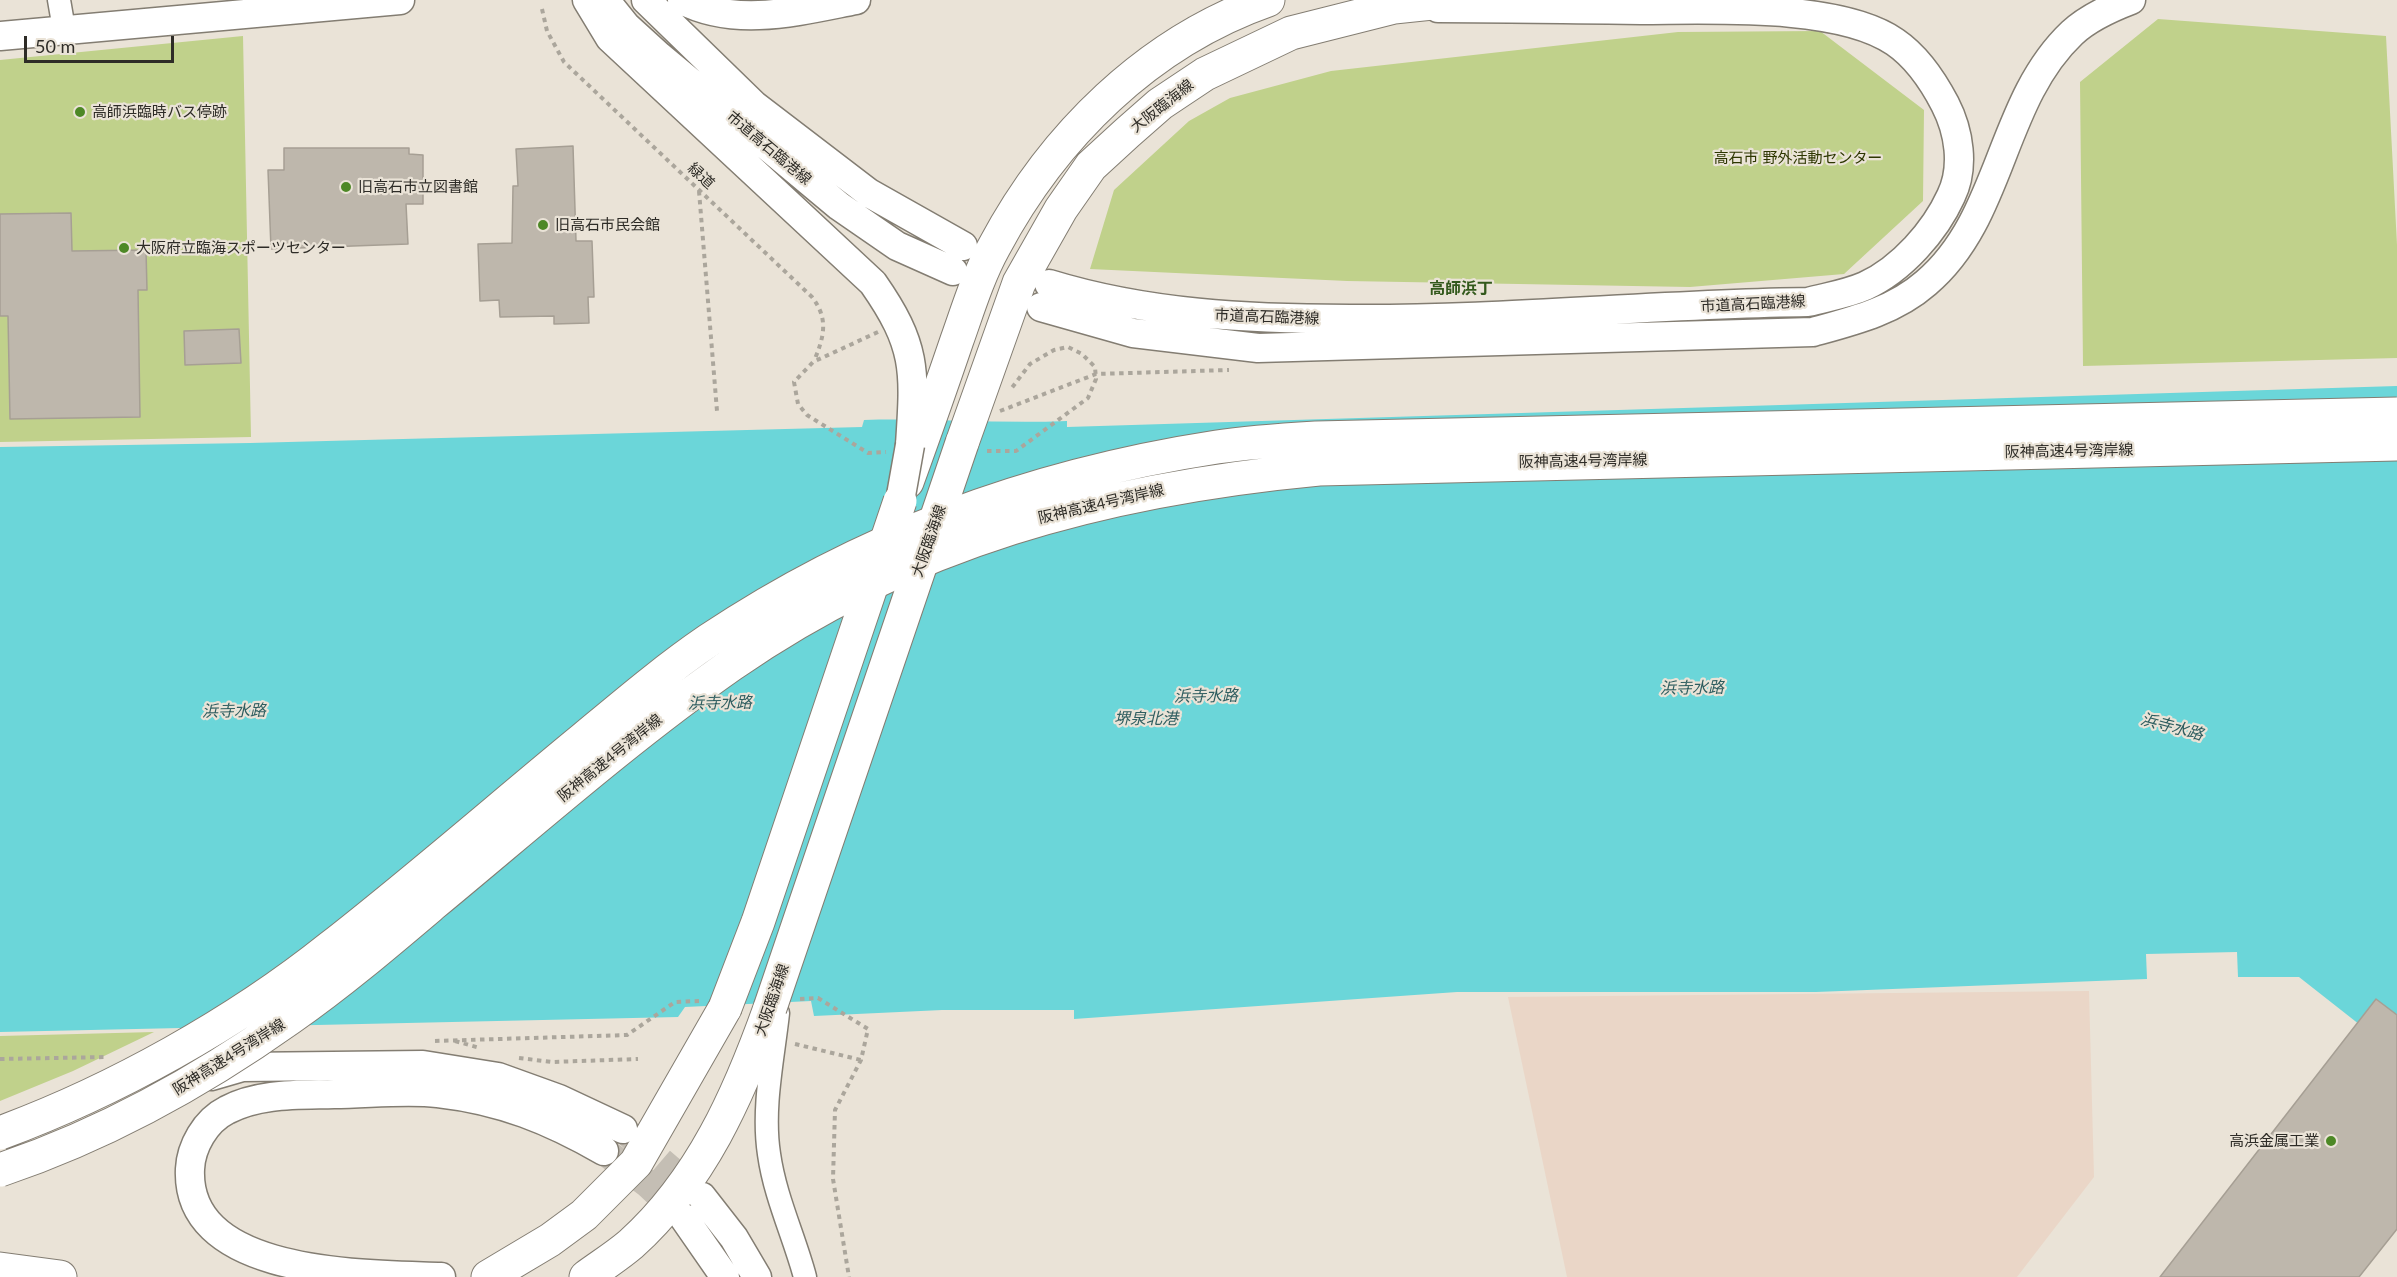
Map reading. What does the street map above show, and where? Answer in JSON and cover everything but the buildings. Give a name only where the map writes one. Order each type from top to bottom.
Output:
[{"type":"main road","points":[[488,1277],[550,1240],[584,1215],[636,1163],[725,1008],[758,922],[900,501],[916,444],[993,249],[1044,168],[1111,93],[1158,56],[1214,23],[1268,0]]},
{"type":"main road","name":"大阪臨海線","points":[[586,1277],[630,1245],[666,1207],[710,1147],[749,1067],[774,1008],[962,443],[1019,284],[1060,209],[1091,166],[1160,104],[1222,65],[1291,33],[1394,7],[1461,0]]},
{"type":"main road","name":"阪神高速4号湾岸線","points":[[0,1133],[89,1094],[175,1051],[252,1005],[329,949],[627,702],[707,641],[776,597],[849,558],[976,505],[1058,479],[1135,461],[1222,446],[1316,438],[2397,414]]},
{"type":"main road","name":"阪神高速4号湾岸線","points":[[0,1170],[100,1131],[158,1102],[226,1062],[292,1017],[353,972],[631,740],[734,663],[795,625],[863,588],[936,554],[1002,529],[1071,509],[1148,491],[1239,477],[1318,469],[2397,444]]},
{"type":"main road","points":[[0,1120],[175,1051]]},
{"type":"main road","points":[[0,1269],[60,1277]]},
{"type":"street","points":[[59,0],[64,29]]},
{"type":"street","points":[[0,36],[400,0]]},
{"type":"street","points":[[587,0],[610,38],[873,283],[896,316],[908,345],[914,387],[916,444]]},
{"type":"street","name":"市道高石臨港線","points":[[605,0],[626,26],[659,56],[839,206],[897,246],[958,259],[754,105],[646,0]]},
{"type":"street","points":[[682,0],[702,10],[739,15],[783,14],[856,0]]},
{"type":"street","name":"市道高石臨港線","points":[[1394,7],[1781,11],[1863,27],[1894,41],[1913,58],[1936,85],[1952,117],[1959,145],[1953,193],[1939,219],[1897,265],[1866,285],[1808,302],[1435,320],[1268,319],[1158,309],[1077,293],[1045,296],[1132,333],[1258,348],[1813,332],[1862,318],[1894,305],[1924,285],[1943,268],[1959,249],[1976,218],[2031,86],[2072,33],[2106,9],[2131,0]]},
{"type":"street","points":[[774,1008],[766,1120],[769,1155],[777,1193],[806,1277]]},
{"type":"street","points":[[0,1165],[166,1089],[242,1067],[423,1065],[498,1077],[560,1099],[623,1129]]},
{"type":"street","points":[[441,1277],[374,1274],[299,1266],[258,1258],[232,1244],[203,1221],[189,1190],[191,1156],[202,1132],[226,1110],[274,1096],[437,1092],[512,1108],[556,1124],[604,1151]]},
{"type":"street","points":[[702,1197],[734,1238],[757,1277]]},
{"type":"street","points":[[684,1218],[725,1277]]},
{"type":"path","name":"緑道","points":[[542,9],[547,31],[564,62],[812,297],[822,311],[823,341],[813,362]]},
{"type":"path","points":[[698,190],[717,411]]},
{"type":"path","points":[[807,415],[798,405],[794,382],[813,362],[882,331]]},
{"type":"path","points":[[1000,411],[1096,377],[1095,367],[1082,354],[1068,347],[1042,356],[1017,378]]},
{"type":"path","points":[[849,1277],[833,1179],[835,1110],[861,1060],[868,1029]]},
{"type":"path","points":[[790,1042],[861,1060]]},
{"type":"path","points":[[0,1059],[94,1058]]},
{"type":"path","points":[[552,1062],[638,1059]]},
{"type":"shaded area","points":[[2089,991],[2094,1177],[2017,1277],[1567,1277],[1508,997]]},
{"type":"green space","points":[[2158,19],[2386,36],[2397,245],[2397,358],[2083,366],[2080,82]]},
{"type":"green space","name":"高石市 野外活動センター","points":[[1820,31],[1924,110],[1923,201],[1844,274],[1690,287],[1347,281],[1090,269],[1114,190],[1189,121],[1230,98],[1331,71],[1678,32]]},
{"type":"green space","name":"大阪府立臨海スポーツセンター","points":[[243,36],[251,437],[0,442],[0,60]]},
{"type":"green space","points":[[154,1032],[73,1071],[0,1101],[0,1036]]},
{"type":"water","name":"堺泉北港","points":[[2397,386],[2397,1054],[2299,977],[2238,977],[2237,952],[2146,954],[2147,979],[1816,992],[1457,992],[1074,1019],[1074,1010],[942,1010],[814,1016],[811,1001],[685,1007],[678,1017],[0,1032],[0,447],[862,427],[864,420],[1067,421],[1067,427]]},
{"type":"tunnel","points":[[629,1134],[701,1196]]},
{"type":"tunnel","points":[[604,1151],[648,1184],[684,1218]]},
{"type":"place","name":"高師浜臨時バス停跡","points":[[80,112]]},
{"type":"place","name":"旧高石市立図書館","points":[[346,187]]},
{"type":"place","name":"旧高石市民会館","points":[[543,225]]},
{"type":"place","name":"大阪府立臨海スポーツセンター","points":[[124,248]]},
{"type":"place","name":"高浜金属工業","points":[[2331,1141]]},
{"type":"district","name":"高師浜丁","points":[[1461,289]]},
{"type":"water label","name":"浜寺水路","points":[[1692,688]]},
{"type":"water label","name":"浜寺水路","points":[[1206,696]]},
{"type":"water label","name":"浜寺水路","points":[[720,703]]},
{"type":"water label","name":"浜寺水路","points":[[234,711]]},
{"type":"water label","name":"浜寺水路","points":[[2172,727]]}]
